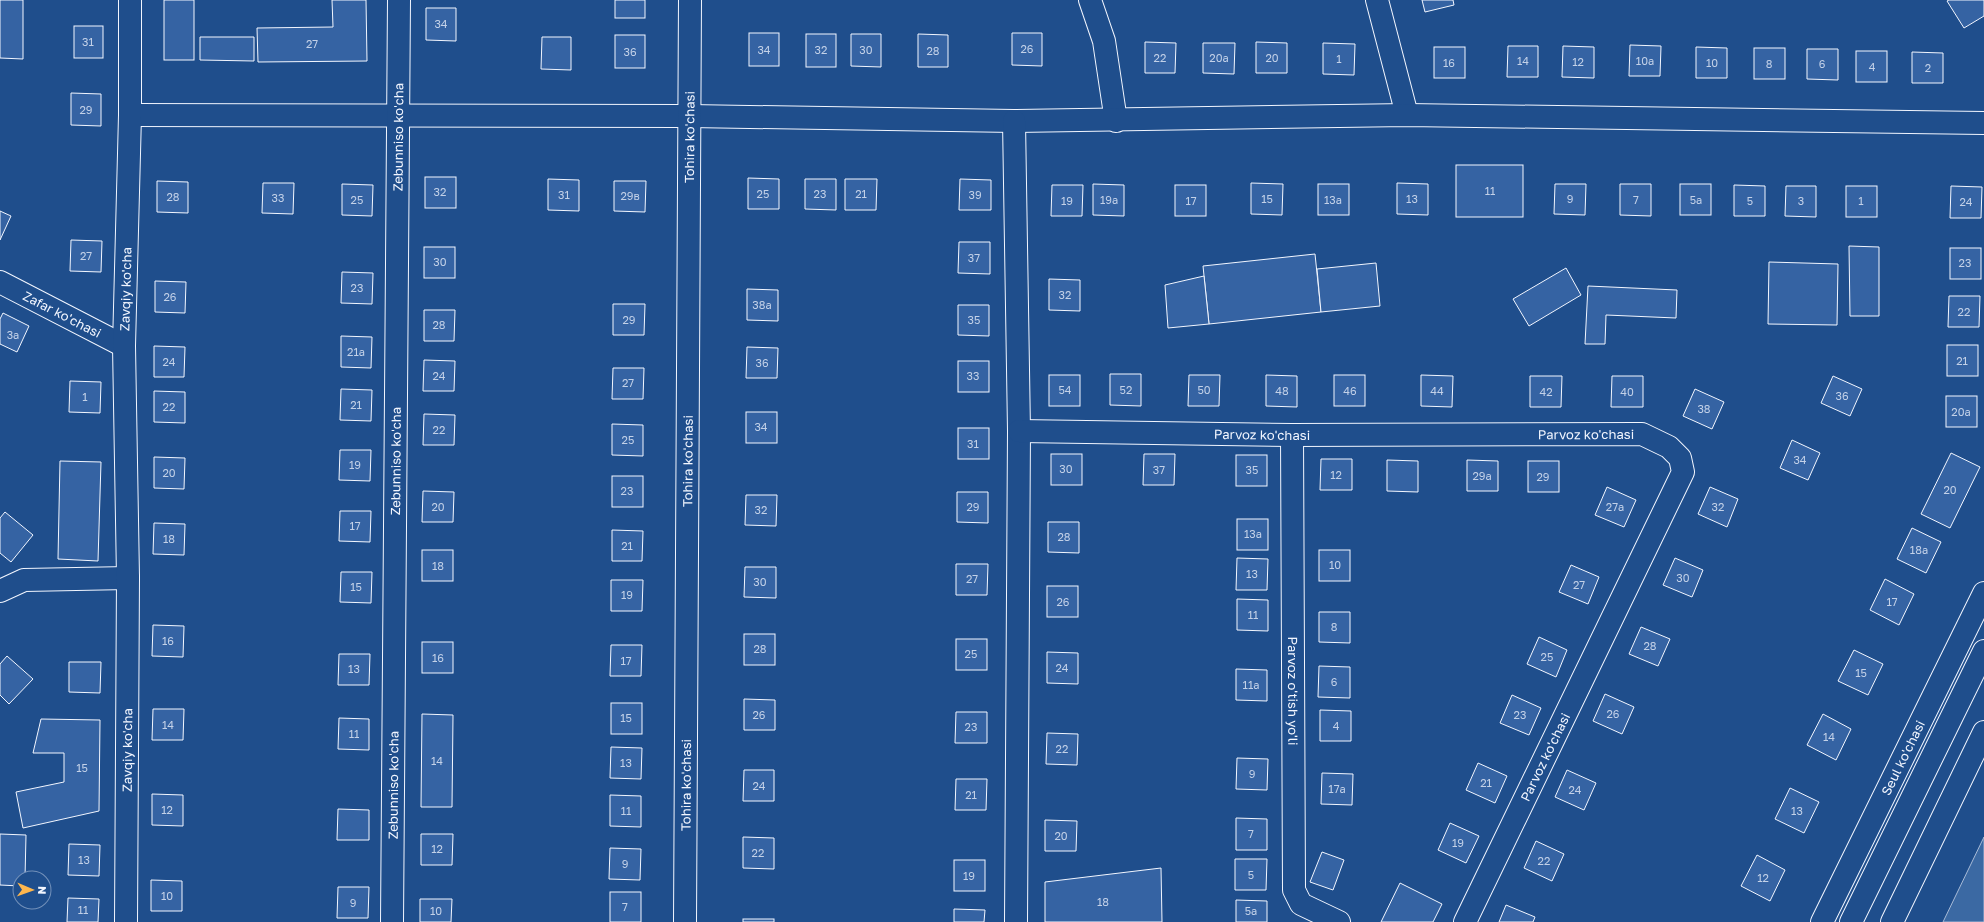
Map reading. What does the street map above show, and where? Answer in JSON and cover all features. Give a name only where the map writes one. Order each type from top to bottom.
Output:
[{"type":"street","name":"Zavqiy ko'cha","points":[[126,922],[128,578],[124,346],[130,115],[130,0]]},
{"type":"street","name":"Zebunniso ko'cha","points":[[392,922],[399,0]]},
{"type":"street","name":"Tohira ko'chasi","points":[[685,922],[690,0]]},
{"type":"street","points":[[1090,0],[1104,41],[1116,121]]},
{"type":"street","points":[[1377,0],[1407,115]]},
{"type":"street","points":[[130,115],[690,116],[1014,121],[1116,121],[1407,115],[1984,123]]},
{"type":"street","points":[[1014,121],[1019,431],[1016,922]]},
{"type":"street","name":"Zafar ko'chasi","points":[[0,282],[124,346]]},
{"type":"street","name":"Parvoz ko'chasi","points":[[1019,431],[1292,434],[1642,434],[1668,447],[1680,458],[1683,472],[1465,922]]},
{"type":"street","name":"Parvoz o'tish yo'li","points":[[1292,434],[1294,890],[1301,904],[1339,922]]},
{"type":"street","points":[[0,591],[24,580],[128,578]]},
{"type":"street","name":"Seul ko'chasi","points":[[1822,922],[1984,593]]},
{"type":"street","name":"Seul ko'chasi","points":[[1851,922],[1984,651]]},
{"type":"street","points":[[1892,922],[1984,732]]},
{"type":"water","points":[[1984,837],[1984,922],[1943,922]]},
{"type":"building","points":[[0,0],[23,0],[23,59],[0,58]]},
{"type":"building","points":[[164,0],[194,0],[194,60],[164,60]]},
{"type":"building","points":[[332,0],[366,0],[367,61],[258,62],[257,28],[333,27]]},
{"type":"building","points":[[615,0],[645,0],[645,18],[615,18]]},
{"type":"building","points":[[1422,0],[1453,0],[1454,5],[1425,12]]},
{"type":"building","points":[[1984,0],[1984,16],[1964,28],[1947,1]]},
{"type":"building","points":[[426,8],[456,8],[456,41],[426,40]]},
{"type":"building","points":[[74,26],[103,26],[103,58],[74,58]]},
{"type":"building","points":[[749,33],[779,33],[779,66],[749,66]]},
{"type":"building","points":[[1012,33],[1042,33],[1042,66],[1012,65]]},
{"type":"building","points":[[806,34],[836,34],[836,67],[806,67]]},
{"type":"building","points":[[851,34],[881,34],[881,67],[851,66]]},
{"type":"building","points":[[918,34],[948,35],[948,67],[918,67]]},
{"type":"building","points":[[615,35],[645,35],[645,68],[615,68]]},
{"type":"building","points":[[200,37],[254,37],[254,61],[200,60]]},
{"type":"building","points":[[542,37],[571,37],[571,70],[541,69]]},
{"type":"building","points":[[1145,42],[1176,43],[1175,73],[1145,73]]},
{"type":"building","points":[[1256,42],[1287,43],[1287,73],[1256,73]]},
{"type":"building","points":[[1203,43],[1235,43],[1234,74],[1203,73]]},
{"type":"building","points":[[1323,43],[1355,44],[1354,75],[1323,74]]},
{"type":"building","points":[[1630,45],[1661,46],[1660,76],[1629,76]]},
{"type":"building","points":[[1508,46],[1538,46],[1538,77],[1507,77]]},
{"type":"building","points":[[1563,46],[1594,47],[1594,78],[1562,77]]},
{"type":"building","points":[[1434,47],[1465,47],[1465,78],[1434,78]]},
{"type":"building","points":[[1696,47],[1727,48],[1727,78],[1696,78]]},
{"type":"building","points":[[1754,48],[1785,48],[1785,79],[1754,79]]},
{"type":"building","points":[[1807,49],[1838,49],[1838,80],[1807,79]]},
{"type":"building","points":[[1856,51],[1887,51],[1887,82],[1856,82]]},
{"type":"building","points":[[1912,52],[1943,53],[1943,83],[1912,83]]},
{"type":"building","points":[[71,93],[101,94],[101,126],[71,125]]},
{"type":"building","points":[[1456,165],[1523,165],[1523,217],[1456,217]]},
{"type":"building","points":[[425,177],[456,177],[456,208],[425,208]]},
{"type":"building","points":[[748,178],[779,179],[779,209],[748,209]]},
{"type":"building","points":[[548,179],[579,180],[579,211],[548,210]]},
{"type":"building","points":[[805,179],[836,179],[836,210],[805,209]]},
{"type":"building","points":[[845,179],[877,179],[876,210],[845,210]]},
{"type":"building","points":[[960,179],[991,180],[991,210],[959,210]]},
{"type":"building","points":[[157,181],[188,182],[188,213],[157,212]]},
{"type":"building","points":[[614,181],[646,181],[645,212],[614,211]]},
{"type":"building","points":[[263,183],[294,183],[293,214],[262,213]]},
{"type":"building","points":[[1251,183],[1283,184],[1282,215],[1251,214]]},
{"type":"building","points":[[1397,183],[1428,184],[1428,215],[1397,214]]},
{"type":"building","points":[[342,184],[373,185],[372,216],[342,215]]},
{"type":"building","points":[[1093,184],[1124,185],[1124,216],[1093,215]]},
{"type":"building","points":[[1318,184],[1349,184],[1349,215],[1318,215]]},
{"type":"building","points":[[1555,184],[1586,184],[1585,215],[1554,214]]},
{"type":"building","points":[[1620,184],[1651,184],[1651,216],[1620,215]]},
{"type":"building","points":[[1680,184],[1711,184],[1711,215],[1680,215]]},
{"type":"building","points":[[1052,185],[1083,185],[1082,216],[1051,216]]},
{"type":"building","points":[[1175,185],[1206,185],[1206,216],[1175,216]]},
{"type":"building","points":[[1734,185],[1765,186],[1765,216],[1734,216]]},
{"type":"building","points":[[1786,186],[1816,186],[1816,217],[1785,216]]},
{"type":"building","points":[[1846,186],[1877,186],[1877,217],[1846,217]]},
{"type":"building","points":[[1951,186],[1982,187],[1981,218],[1950,218]]},
{"type":"building","points":[[0,211],[11,216],[0,240]]},
{"type":"building","points":[[71,240],[102,241],[101,272],[70,271]]},
{"type":"building","points":[[959,242],[990,242],[990,274],[958,273]]},
{"type":"building","points":[[1849,246],[1879,247],[1879,316],[1850,316]]},
{"type":"building","points":[[424,247],[455,247],[455,278],[424,278]]},
{"type":"building","points":[[1950,248],[1981,248],[1981,279],[1950,279]]},
{"type":"building","points":[[1315,254],[1321,312],[1209,324],[1203,266]]},
{"type":"building","points":[[1769,262],[1838,264],[1837,325],[1768,324]]},
{"type":"building","points":[[1376,263],[1380,306],[1321,312],[1317,269]]},
{"type":"building","points":[[1566,268],[1581,295],[1529,326],[1513,299]]},
{"type":"building","points":[[342,272],[373,273],[372,304],[341,303]]},
{"type":"building","points":[[1204,276],[1209,324],[1168,328],[1165,285]]},
{"type":"building","points":[[1049,279],[1080,280],[1080,311],[1049,310]]},
{"type":"building","points":[[155,281],[186,282],[185,313],[155,312]]},
{"type":"building","points":[[1588,286],[1677,290],[1676,318],[1606,315],[1605,344],[1585,344]]},
{"type":"building","points":[[747,289],[778,290],[778,321],[747,320]]},
{"type":"building","points":[[1949,296],[1980,296],[1979,327],[1948,327]]},
{"type":"building","points":[[613,304],[645,304],[644,335],[613,335]]},
{"type":"building","points":[[958,305],[989,305],[989,336],[958,335]]},
{"type":"building","points":[[424,310],[455,310],[454,341],[424,341]]},
{"type":"building","points":[[3,313],[29,326],[17,352],[0,344],[0,319]]},
{"type":"building","points":[[341,336],[372,337],[371,368],[341,367]]},
{"type":"building","points":[[1947,345],[1978,345],[1978,376],[1947,376]]},
{"type":"building","points":[[154,346],[185,347],[184,377],[154,377]]},
{"type":"building","points":[[747,347],[778,348],[777,378],[746,378]]},
{"type":"building","points":[[424,360],[455,361],[454,391],[423,391]]},
{"type":"building","points":[[958,361],[989,361],[989,392],[958,392]]},
{"type":"building","points":[[613,368],[644,368],[643,399],[612,399]]},
{"type":"building","points":[[1110,374],[1141,374],[1141,406],[1110,405]]},
{"type":"building","points":[[1049,375],[1080,375],[1080,406],[1049,406]]},
{"type":"building","points":[[1189,375],[1220,375],[1219,406],[1188,406]]},
{"type":"building","points":[[1266,375],[1297,376],[1297,407],[1266,406]]},
{"type":"building","points":[[1334,375],[1365,375],[1365,406],[1334,406]]},
{"type":"building","points":[[1421,375],[1453,376],[1452,407],[1421,406]]},
{"type":"building","points":[[1530,376],[1562,376],[1561,407],[1530,407]]},
{"type":"building","points":[[1612,376],[1643,376],[1643,407],[1611,407]]},
{"type":"building","points":[[1833,376],[1862,389],[1850,416],[1821,403]]},
{"type":"building","points":[[70,381],[101,382],[100,413],[69,412]]},
{"type":"building","points":[[341,389],[372,390],[371,421],[340,420]]},
{"type":"building","points":[[1695,389],[1724,402],[1712,429],[1683,416]]},
{"type":"building","points":[[154,391],[185,392],[185,423],[154,422]]},
{"type":"building","points":[[1946,396],[1977,396],[1977,427],[1946,427]]},
{"type":"building","points":[[746,412],[777,412],[777,443],[746,443]]},
{"type":"building","points":[[424,414],[455,415],[454,445],[423,445]]},
{"type":"building","points":[[612,424],[643,425],[643,456],[612,455]]},
{"type":"building","points":[[958,428],[989,428],[989,459],[958,459]]},
{"type":"building","points":[[1792,440],[1820,453],[1808,480],[1780,468]]},
{"type":"building","points":[[340,450],[371,450],[370,481],[339,480]]},
{"type":"building","points":[[1951,453],[1980,467],[1950,528],[1921,514]]},
{"type":"building","points":[[1051,454],[1082,454],[1082,485],[1051,485]]},
{"type":"building","points":[[1144,454],[1175,454],[1174,485],[1143,485]]},
{"type":"building","points":[[1236,455],[1267,455],[1267,486],[1236,486]]},
{"type":"building","points":[[154,457],[185,458],[184,489],[154,488]]},
{"type":"building","points":[[1321,459],[1352,459],[1352,490],[1320,490]]},
{"type":"building","points":[[1387,460],[1418,461],[1418,492],[1387,491]]},
{"type":"building","points":[[1467,460],[1498,461],[1498,491],[1467,491]]},
{"type":"building","points":[[60,461],[101,462],[98,561],[58,559]]},
{"type":"building","points":[[1528,461],[1559,461],[1559,492],[1528,492]]},
{"type":"building","points":[[612,476],[643,476],[643,507],[612,507]]},
{"type":"building","points":[[1607,487],[1636,500],[1624,527],[1595,515]]},
{"type":"building","points":[[1710,487],[1738,499],[1727,527],[1698,514]]},
{"type":"building","points":[[423,491],[454,492],[453,522],[422,522]]},
{"type":"building","points":[[957,492],[988,492],[988,523],[957,522]]},
{"type":"building","points":[[746,495],[777,495],[776,526],[745,525]]},
{"type":"building","points":[[340,511],[371,511],[370,542],[339,541]]},
{"type":"building","points":[[5,512],[33,535],[11,562],[0,553],[0,518]]},
{"type":"building","points":[[1237,519],[1268,519],[1268,550],[1237,550]]},
{"type":"building","points":[[1048,522],[1079,522],[1079,553],[1048,552]]},
{"type":"building","points":[[154,523],[185,524],[184,555],[153,554]]},
{"type":"building","points":[[1912,528],[1941,542],[1926,573],[1897,559]]},
{"type":"building","points":[[612,530],[643,531],[642,561],[612,561]]},
{"type":"building","points":[[422,550],[453,550],[453,581],[422,581]]},
{"type":"building","points":[[1319,550],[1350,550],[1350,581],[1319,581]]},
{"type":"building","points":[[1237,558],[1268,559],[1267,590],[1236,590]]},
{"type":"building","points":[[1675,558],[1703,570],[1692,597],[1663,585]]},
{"type":"building","points":[[956,564],[988,564],[987,595],[956,595]]},
{"type":"building","points":[[1571,565],[1599,577],[1588,604],[1559,592]]},
{"type":"building","points":[[745,567],[776,567],[776,598],[744,597]]},
{"type":"building","points":[[341,572],[372,572],[371,603],[340,602]]},
{"type":"building","points":[[1885,579],[1914,594],[1899,625],[1870,610]]},
{"type":"building","points":[[611,580],[643,580],[642,611],[611,611]]},
{"type":"building","points":[[1047,586],[1078,586],[1078,617],[1047,617]]},
{"type":"building","points":[[1237,599],[1268,600],[1268,631],[1237,630]]},
{"type":"building","points":[[1319,612],[1350,612],[1350,643],[1319,642]]},
{"type":"building","points":[[153,625],[184,626],[183,657],[152,656]]},
{"type":"building","points":[[1641,627],[1670,639],[1658,666],[1629,654]]},
{"type":"building","points":[[744,634],[775,634],[775,665],[744,665]]},
{"type":"building","points":[[1539,637],[1567,650],[1556,677],[1527,664]]},
{"type":"building","points":[[956,639],[987,639],[987,670],[956,670]]},
{"type":"building","points":[[422,642],[453,642],[453,673],[422,673]]},
{"type":"building","points":[[611,645],[642,645],[641,676],[610,676]]},
{"type":"building","points":[[1854,650],[1883,664],[1868,695],[1838,681]]},
{"type":"building","points":[[1047,652],[1078,653],[1078,684],[1047,683]]},
{"type":"building","points":[[339,654],[370,654],[369,685],[338,685]]},
{"type":"building","points":[[7,656],[33,679],[9,704],[0,695],[0,664]]},
{"type":"building","points":[[69,662],[101,662],[100,693],[69,692]]},
{"type":"building","points":[[1319,666],[1350,667],[1350,698],[1318,697]]},
{"type":"building","points":[[1236,669],[1267,670],[1267,701],[1236,700]]},
{"type":"building","points":[[1605,694],[1634,707],[1622,734],[1593,721]]},
{"type":"building","points":[[1512,695],[1541,708],[1529,735],[1500,723]]},
{"type":"building","points":[[744,699],[775,700],[775,730],[744,730]]},
{"type":"building","points":[[611,703],[642,703],[642,734],[611,734]]},
{"type":"building","points":[[153,709],[184,709],[183,740],[152,740]]},
{"type":"building","points":[[1320,710],[1351,711],[1351,741],[1320,741]]},
{"type":"building","points":[[956,712],[987,712],[987,743],[955,743]]},
{"type":"building","points":[[422,714],[453,715],[452,807],[421,807]]},
{"type":"building","points":[[1823,714],[1851,729],[1836,760],[1807,745]]},
{"type":"building","points":[[339,718],[369,719],[369,750],[338,749]]},
{"type":"building","points":[[41,719],[100,720],[99,811],[23,828],[16,792],[64,782],[64,753],[33,753]]},
{"type":"building","points":[[1047,733],[1078,734],[1077,765],[1046,764]]},
{"type":"building","points":[[611,747],[642,748],[641,779],[610,778]]},
{"type":"building","points":[[1237,758],[1268,759],[1267,790],[1236,789]]},
{"type":"building","points":[[1478,763],[1507,776],[1495,803],[1466,790]]},
{"type":"building","points":[[744,770],[774,770],[774,801],[743,801]]},
{"type":"building","points":[[1567,770],[1596,783],[1584,810],[1555,797]]},
{"type":"building","points":[[1322,773],[1353,774],[1352,805],[1321,804]]},
{"type":"building","points":[[956,779],[987,779],[986,810],[955,810]]},
{"type":"building","points":[[1790,788],[1819,802],[1804,833],[1775,819]]},
{"type":"building","points":[[152,794],[183,795],[183,826],[152,825]]},
{"type":"building","points":[[610,795],[641,796],[641,827],[610,826]]},
{"type":"building","points":[[338,809],[369,810],[369,840],[337,840]]},
{"type":"building","points":[[1236,818],[1267,819],[1267,850],[1236,850]]},
{"type":"building","points":[[1045,820],[1077,821],[1076,851],[1045,851]]},
{"type":"building","points":[[1450,823],[1479,836],[1466,863],[1438,850]]},
{"type":"building","points":[[0,834],[26,835],[25,870],[12,870],[12,886],[0,885]]},
{"type":"building","points":[[421,834],[453,834],[452,865],[421,865]]},
{"type":"building","points":[[743,837],[774,838],[774,869],[743,868]]},
{"type":"building","points":[[1536,841],[1564,854],[1552,881],[1524,868]]},
{"type":"building","points":[[69,844],[100,845],[99,876],[68,875]]},
{"type":"building","points":[[610,848],[641,849],[640,880],[609,879]]},
{"type":"building","points":[[1322,852],[1344,860],[1333,890],[1310,882]]},
{"type":"building","points":[[1757,855],[1785,870],[1770,901],[1741,886]]},
{"type":"building","points":[[1235,859],[1267,859],[1266,890],[1235,890]]},
{"type":"building","points":[[954,860],[985,860],[985,891],[954,891]]},
{"type":"building","points":[[1161,868],[1162,922],[1045,922],[1045,882]]},
{"type":"building","points":[[151,880],[182,881],[182,911],[151,911]]},
{"type":"building","points":[[1400,883],[1442,904],[1433,922],[1381,922]]},
{"type":"building","points":[[338,887],[369,887],[368,918],[337,918]]},
{"type":"building","points":[[610,892],[641,892],[641,922],[610,922]]},
{"type":"building","points":[[68,898],[99,899],[98,922],[67,922]]},
{"type":"building","points":[[420,899],[452,899],[451,922],[420,922]]},
{"type":"building","points":[[1236,900],[1267,901],[1267,922],[1236,922]]},
{"type":"building","points":[[1506,905],[1535,917],[1533,922],[1499,922]]},
{"type":"building","points":[[954,909],[985,910],[984,922],[954,922]]},
{"type":"building","points":[[743,919],[774,919],[774,922],[743,922]]}]
